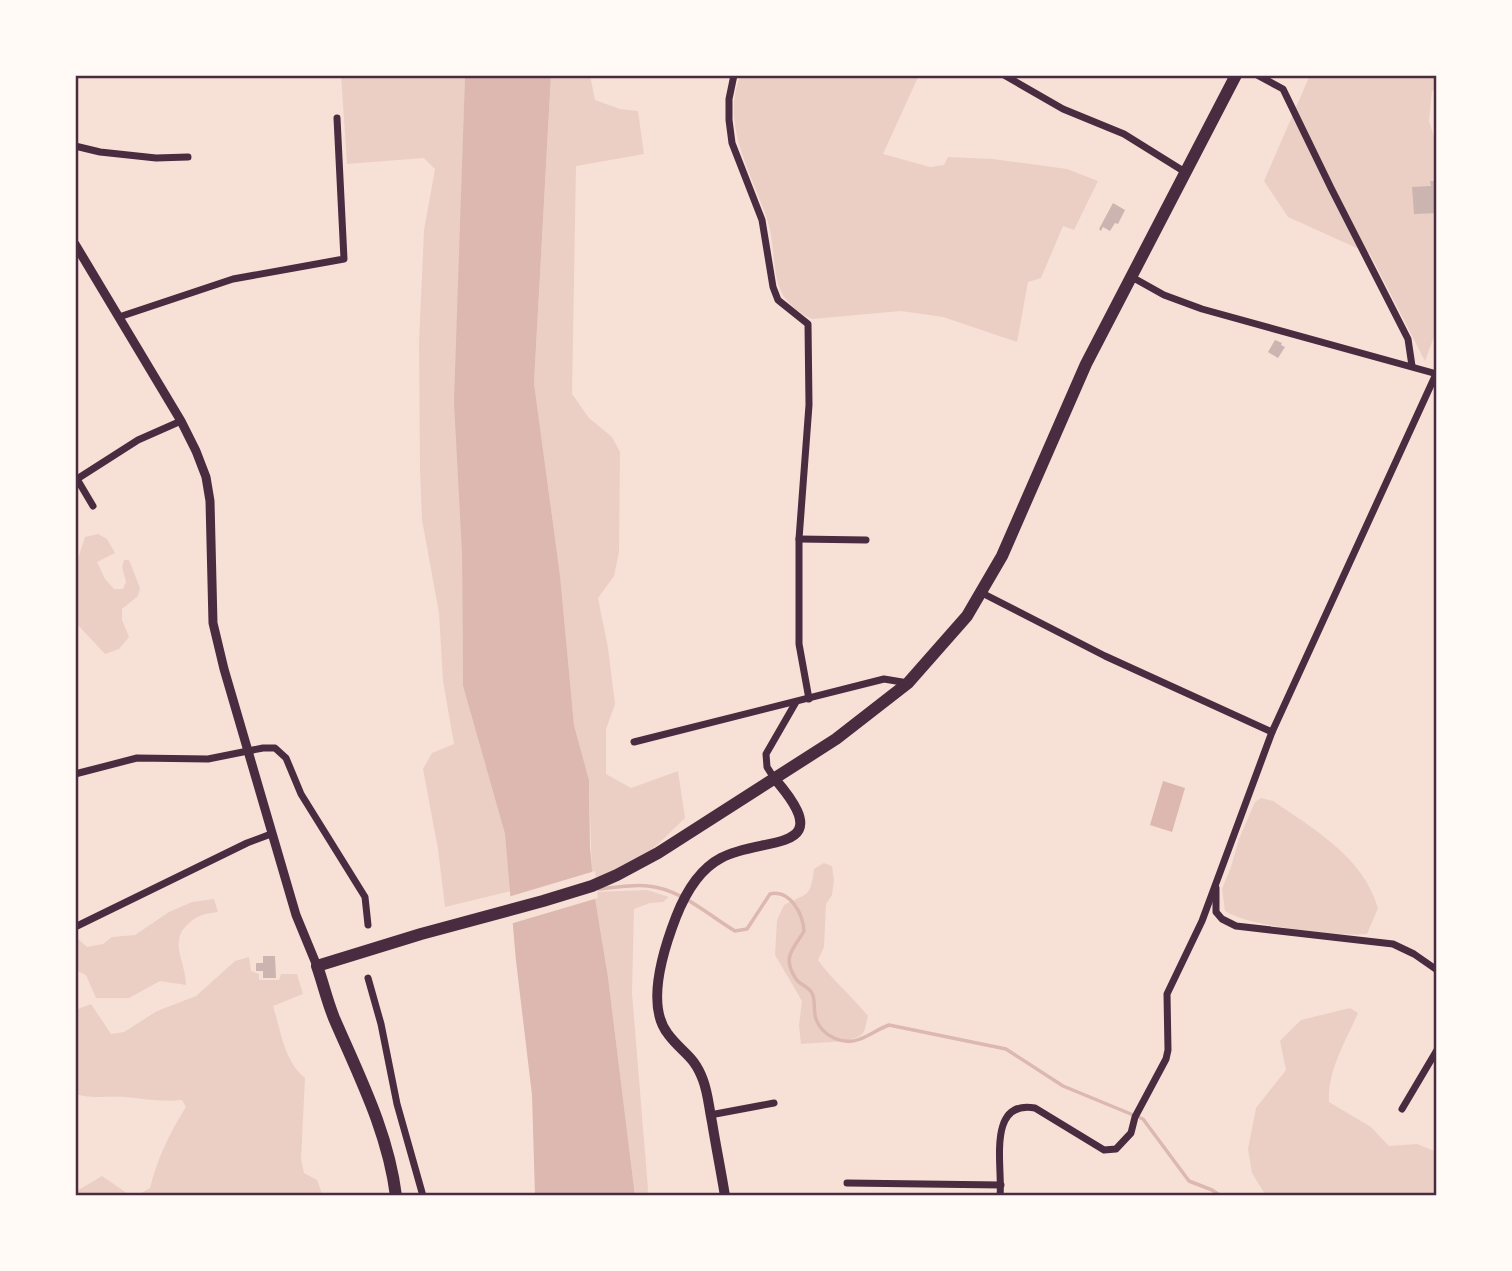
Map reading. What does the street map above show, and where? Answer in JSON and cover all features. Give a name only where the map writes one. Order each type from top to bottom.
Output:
[{"type":"highway","points":[[396,1196],[388,1152],[376,1113],[333,1014],[317,966],[592,886],[658,853],[853,727],[908,683],[967,616],[982,593],[1011,538],[1086,364],[1236,75]]},
{"type":"main road","points":[[725,1196],[705,1084],[691,1056],[670,1038],[660,1024],[657,996],[660,973],[676,918],[688,890],[702,873],[719,858],[745,849],[780,844],[792,838],[799,827],[796,804],[774,778]]},
{"type":"street","points":[[734,75],[729,99],[732,143],[760,213],[773,287],[778,300],[808,324],[809,405],[799,539],[799,644],[809,699]]},
{"type":"street","points":[[1004,75],[1063,109],[1124,134],[1185,172]]},
{"type":"street","points":[[1257,75],[1283,89],[1408,338],[1412,366]]},
{"type":"street","points":[[119,317],[233,279],[344,260],[337,118]]},
{"type":"street","points":[[75,146],[100,152],[156,158],[188,157]]},
{"type":"street","points":[[75,244],[181,421],[205,477],[210,501],[213,623],[271,834],[296,915],[317,966]]},
{"type":"street","points":[[1000,1196],[1000,1135],[1004,1121],[1013,1110],[1024,1106],[1035,1108],[1104,1150],[1116,1149],[1128,1139],[1135,1117],[1166,1059],[1167,995],[1202,921],[1272,732],[1437,374],[1202,309],[1164,295],[1130,276]]},
{"type":"street","points":[[93,506],[77,479],[138,440],[181,421]]},
{"type":"street","points":[[799,539],[866,540]]},
{"type":"street","points":[[982,593],[1105,656],[1272,732]]},
{"type":"street","points":[[634,742],[884,679],[908,683]]},
{"type":"street","points":[[774,778],[767,767],[766,754],[796,702]]},
{"type":"street","points":[[75,774],[137,758],[208,759],[275,748],[286,758],[301,794],[365,897],[368,925]]},
{"type":"street","points":[[75,927],[247,843],[271,834]]},
{"type":"street","points":[[1216,884],[1216,912],[1222,919],[1236,926],[1393,944],[1437,970]]},
{"type":"street","points":[[368,978],[381,1024],[397,1104],[423,1196]]},
{"type":"street","points":[[1402,1109],[1437,1050]]},
{"type":"street","points":[[710,1115],[774,1103]]},
{"type":"street","points":[[847,1183],[1002,1185]]},
{"type":"shaded area","points":[[341,75],[465,75],[460,243],[463,686],[505,834],[511,891],[445,907],[438,849],[423,769],[432,753],[454,744],[443,681],[439,613],[422,520],[420,469],[419,341],[424,230],[435,169],[424,158],[347,164]]},
{"type":"shaded area","points":[[465,75],[551,75],[534,383],[560,575],[574,725],[589,780],[594,892],[608,977],[635,1196],[535,1196],[532,1095],[516,961],[505,834],[463,686],[462,553],[454,402]]},
{"type":"shaded area","points":[[551,75],[590,75],[595,100],[620,109],[638,111],[644,154],[576,166],[572,394],[589,418],[612,437],[620,452],[619,552],[614,576],[598,598],[615,704],[606,729],[606,774],[631,788],[678,771],[685,818],[625,876],[592,878],[589,780],[574,725],[560,575],[534,383]]},
{"type":"shaded area","points":[[741,75],[919,75],[883,154],[930,167],[944,165],[948,157],[993,159],[1067,169],[1098,181],[1074,230],[1063,226],[1041,278],[1028,282],[1017,342],[943,317],[901,311],[812,319],[792,306],[779,287],[769,226],[736,133],[735,94]]},
{"type":"shaded area","points":[[1310,75],[1437,75],[1437,88],[1432,91],[1429,121],[1437,146],[1437,329],[1425,361],[1370,254],[1288,217],[1264,181]]},
{"type":"shaded area","points":[[98,534],[107,539],[115,553],[97,562],[105,579],[114,589],[123,589],[126,582],[122,567],[124,560],[129,560],[140,588],[138,596],[122,609],[122,620],[129,637],[119,649],[105,654],[75,622],[75,568],[85,537]]},
{"type":"shaded area","points":[[1163,781],[1185,788],[1172,832],[1150,825]]},
{"type":"shaded area","points":[[1261,798],[1273,801],[1320,834],[1349,859],[1361,874],[1378,908],[1367,934],[1337,934],[1272,926],[1225,911],[1222,889],[1239,839],[1255,802]]},
{"type":"shaded area","points":[[824,863],[832,866],[834,880],[832,895],[826,904],[824,947],[818,960],[868,1016],[864,1031],[859,1037],[844,1041],[801,1044],[799,1025],[802,1001],[775,955],[777,920],[784,905],[809,890],[814,869]]},
{"type":"shaded area","points":[[647,890],[669,897],[663,902],[634,909],[632,993],[648,1189],[647,1196],[635,1196],[608,977],[594,892]]},
{"type":"shaded area","points":[[214,899],[218,912],[194,919],[179,938],[186,985],[160,981],[129,998],[96,998],[86,975],[75,970],[75,940],[78,939],[87,947],[103,944],[112,937],[135,935],[169,912],[192,902]]},
{"type":"shaded area","points":[[249,957],[251,971],[259,974],[259,980],[279,980],[281,974],[297,974],[303,994],[273,1006],[292,1063],[305,1078],[301,1159],[304,1173],[317,1180],[323,1196],[136,1196],[150,1188],[165,1146],[186,1107],[182,1100],[75,1094],[75,1010],[91,1004],[111,1034],[124,1032],[157,1011],[196,996],[235,961]]},
{"type":"shaded area","points":[[1350,1008],[1358,1013],[1334,1068],[1329,1102],[1371,1127],[1389,1146],[1417,1144],[1437,1152],[1437,1196],[1266,1196],[1252,1173],[1248,1149],[1256,1108],[1286,1070],[1280,1041],[1301,1020]]},
{"type":"shaded area","points":[[102,1176],[131,1196],[75,1196],[75,1192]]},
{"type":"pier","points":[[595,871],[598,898],[510,924],[508,897]]},
{"type":"building","points":[[1430,181],[1437,181],[1437,213],[1414,214],[1412,187],[1431,186]]},
{"type":"building","points":[[1113,203],[1125,210],[1118,224],[1115,223],[1110,231],[1103,227],[1101,231],[1099,229]]},
{"type":"building","points":[[1275,340],[1285,347],[1278,358],[1268,352]]},
{"type":"building","points":[[263,956],[275,956],[276,978],[263,978],[263,971],[256,971],[256,963],[263,963]]},
{"type":"waterway","points":[[599,889],[636,885],[660,888],[683,897],[735,931],[747,929],[770,894],[784,895],[798,911],[804,931],[789,958],[792,971],[798,981],[812,993],[816,1019],[828,1035],[853,1041],[889,1025],[1006,1049],[1063,1086],[1143,1119],[1189,1181],[1221,1196]]}]
